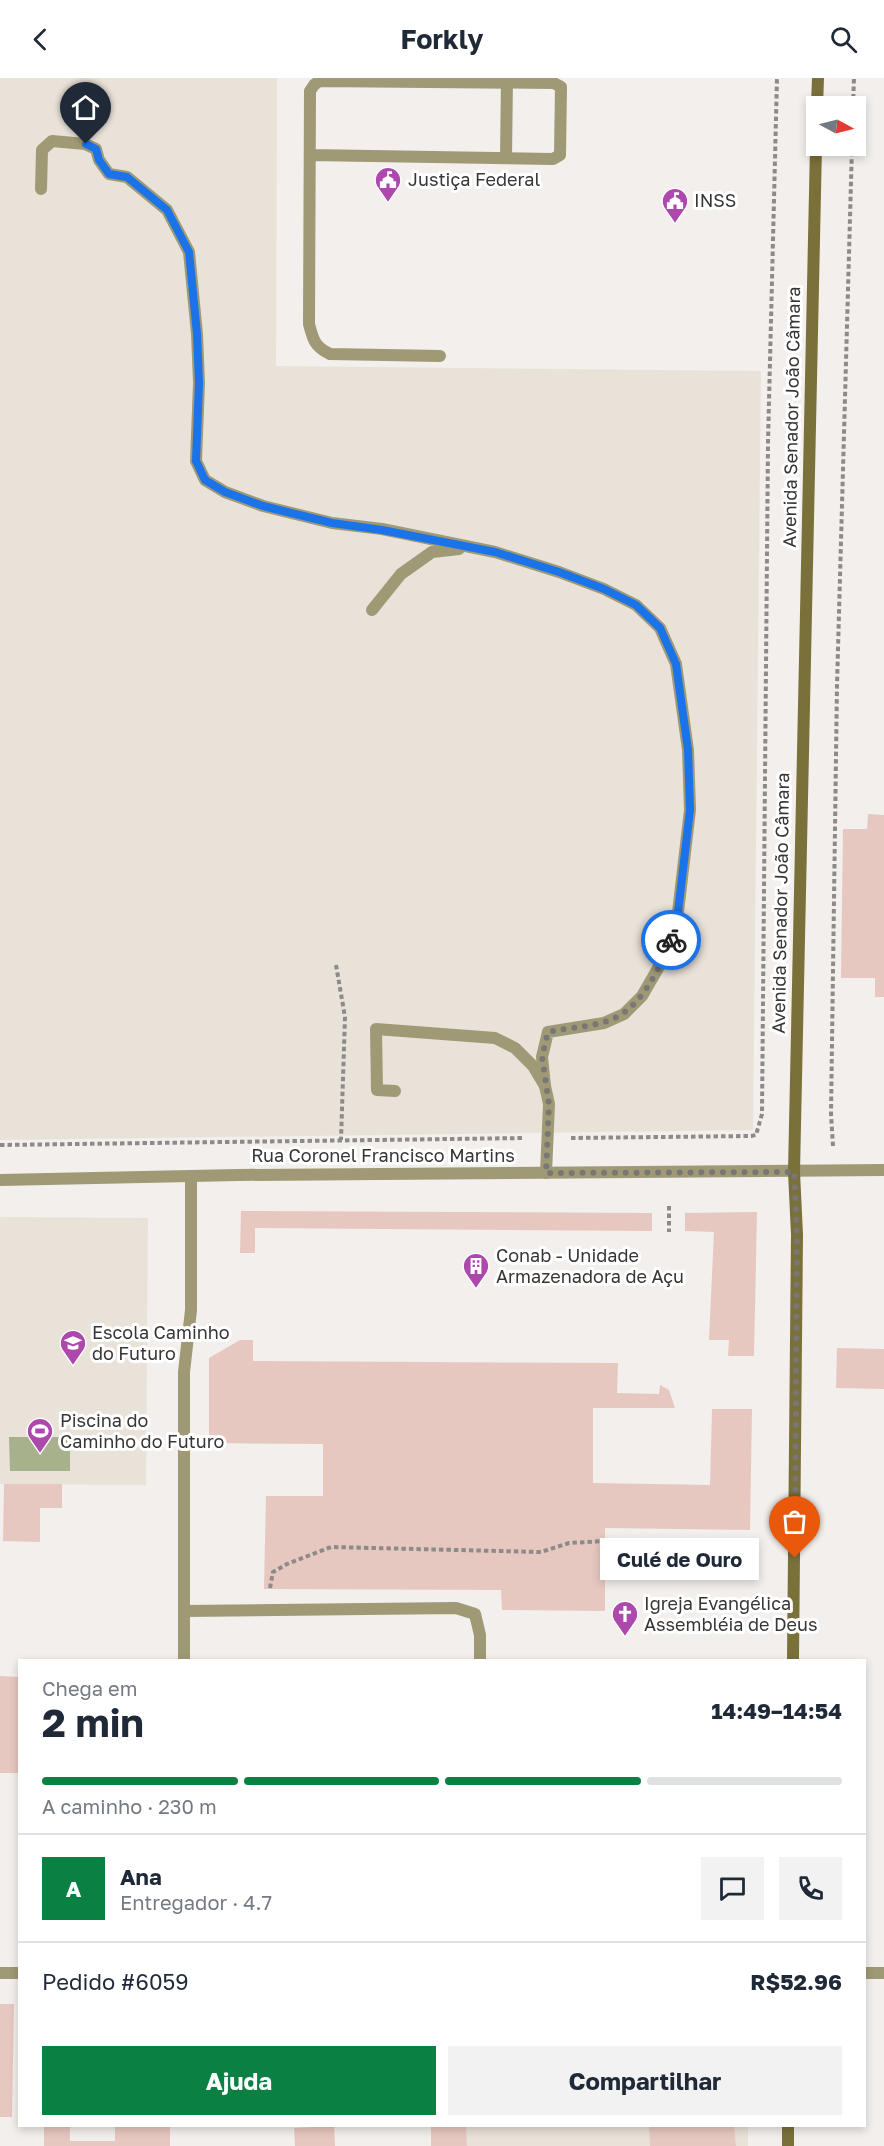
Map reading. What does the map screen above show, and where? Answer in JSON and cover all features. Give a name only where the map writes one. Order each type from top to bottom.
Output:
[{"type":"main road","points":[[817,96],[818,78]]},
{"type":"main road","name":"Avenida Senador João Câmara","points":[[793,1659],[797,1235],[794,1172],[816,156]]},
{"type":"main road","points":[[788,2127],[788,2146]]},
{"type":"street","points":[[506,158],[507,80]]},
{"type":"street","points":[[310,155],[553,159],[560,155],[561,87],[554,83],[507,80],[319,81],[310,91],[309,324],[313,340],[320,350],[330,354],[440,356]]},
{"type":"street","points":[[41,189],[42,150],[51,141],[86,144],[96,149],[99,160],[109,174],[127,177],[167,210],[189,252],[199,374],[196,461],[205,480],[225,492],[263,506],[332,523],[382,530],[495,552],[559,572],[604,589],[636,605],[660,628],[676,664],[688,750],[690,810],[678,912],[668,951],[642,996],[624,1014],[604,1023],[548,1032],[542,1057],[549,1104],[546,1173]]},
{"type":"street","points":[[372,610],[401,574],[432,552],[472,548]]},
{"type":"street","points":[[395,1091],[376,1090],[376,1029],[495,1038],[515,1048],[533,1066],[545,1086]]},
{"type":"street","name":"Rua Coronel Francisco Martins","points":[[0,1180],[884,1170]]},
{"type":"street","points":[[184,1659],[184,1372],[191,1310],[191,1177]]},
{"type":"street","points":[[185,1611],[456,1608],[474,1614],[480,1635],[480,1659]]},
{"type":"street","points":[[0,1973],[18,1973]]},
{"type":"street","points":[[866,1973],[884,1973]]},
{"type":"path","points":[[0,1145],[756,1135],[761,1124],[763,1090],[768,430],[777,78]]},
{"type":"path","points":[[853,96],[854,78]]},
{"type":"path","points":[[838,1149],[832,1145],[831,1114],[837,685],[852,156]]},
{"type":"path","points":[[336,965],[345,1017],[341,1140]]},
{"type":"path","points":[[669,1206],[669,1232]]},
{"type":"path","points":[[270,1589],[273,1572],[287,1564],[331,1547],[541,1552],[569,1543],[605,1541]]},
{"type":"shaded area","points":[[0,78],[277,78],[276,366],[761,371],[753,1130],[0,1140]]},
{"type":"shaded area","points":[[868,814],[884,815],[884,997],[875,997],[875,978],[841,978],[843,829],[867,829]]},
{"type":"shaded area","points":[[241,1211],[652,1213],[652,1231],[255,1228],[255,1253],[240,1253]]},
{"type":"shaded area","points":[[757,1212],[754,1356],[728,1356],[729,1340],[709,1340],[714,1232],[685,1231],[685,1213]]},
{"type":"shaded area","name":"Escola Caminho do Futuro","points":[[0,1217],[148,1218],[146,1485],[0,1484]]},
{"type":"shaded area","points":[[240,1340],[253,1340],[253,1361],[618,1363],[617,1393],[659,1394],[660,1385],[669,1390],[675,1408],[593,1408],[593,1483],[710,1485],[712,1409],[752,1409],[750,1530],[605,1528],[605,1611],[502,1610],[501,1590],[264,1589],[266,1496],[323,1496],[323,1444],[209,1443],[209,1358]]},
{"type":"shaded area","points":[[837,1348],[884,1349],[884,1389],[836,1388]]},
{"type":"shaded area","name":"Piscina do Caminho do Futuro","points":[[9,1437],[70,1437],[70,1471],[10,1471]]},
{"type":"shaded area","points":[[4,1484],[62,1484],[62,1508],[40,1508],[40,1542],[3,1541]]},
{"type":"shaded area","points":[[0,1676],[18,1677],[18,1773],[0,1773]]},
{"type":"shaded area","points":[[0,2004],[14,2004],[12,2117],[0,2117]]},
{"type":"shaded area","points":[[44,2127],[70,2127],[70,2141],[115,2141],[115,2127],[170,2127],[170,2146],[44,2146]]},
{"type":"shaded area","points":[[334,2127],[335,2146],[295,2146],[294,2128]]},
{"type":"shaded area","points":[[431,2127],[466,2127],[467,2146],[431,2146]]},
{"type":"shaded area","points":[[466,2127],[748,2127],[748,2146],[467,2146]]},
{"type":"shaded area","points":[[649,2127],[734,2127],[736,2146],[650,2146]]},
{"type":"way so far","points":[[671,940],[668,951],[642,996],[624,1014],[604,1023],[548,1032],[542,1057],[549,1104],[546,1173],[794,1172],[797,1235],[795,1558]]},
{"type":"place","name":"Justiça Federal","points":[[388,203]]},
{"type":"place","name":"INSS","points":[[675,224]]},
{"type":"place","name":"Conab - Unidade Armazenadora de Açu","points":[[476,1289]]},
{"type":"place","name":"Escola Caminho do Futuro","points":[[73,1366]]},
{"type":"place","name":"Piscina do Caminho do Futuro","points":[[40,1454]]},
{"type":"place","name":"Culé de Ouro","points":[[795,1558]]},
{"type":"place","name":"Igreja Evangélica Assembléia de Deus","points":[[625,1637]]},
{"type":"route","points":[[86,144],[96,149],[99,160],[109,174],[127,177],[167,210],[189,252],[199,383],[196,461],[205,480],[225,492],[263,506],[332,523],[429,538],[495,552],[559,572],[604,589],[636,605],[660,628],[676,664],[688,750],[690,810],[678,912],[671,940]]}]
